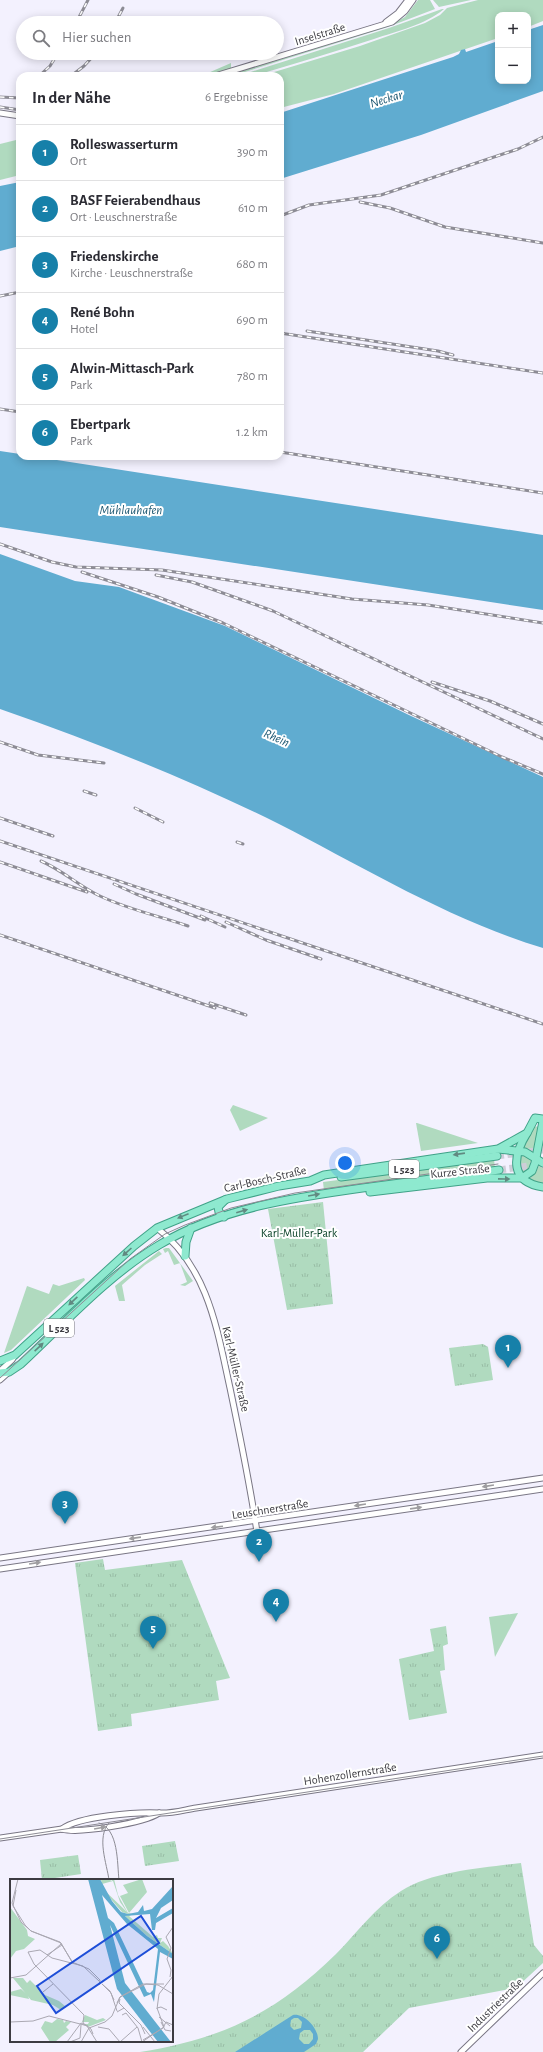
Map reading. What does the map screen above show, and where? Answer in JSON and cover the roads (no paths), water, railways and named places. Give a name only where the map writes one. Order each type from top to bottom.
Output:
[{"type":"main road","points":[[540,1120],[527,1133],[518,1150],[516,1166],[522,1178],[528,1183],[543,1187]]},
{"type":"main road","points":[[522,1178],[532,1171],[540,1160],[540,1120]]},
{"type":"main road","name":"L 523","points":[[498,1153],[527,1133]]},
{"type":"main road","points":[[498,1153],[518,1150],[540,1160]]},
{"type":"main road","name":"Carl-Bosch-Straße","points":[[15,1355],[134,1246],[157,1228],[227,1199],[279,1186],[310,1181],[324,1175],[369,1167],[498,1153]]},
{"type":"main road","name":"L 523","points":[[10,1372],[21,1364],[108,1283],[142,1256],[171,1238],[192,1228],[224,1217],[285,1201],[352,1190],[499,1170]]},
{"type":"main road","name":"Kurze Straße","points":[[352,1190],[363,1192],[480,1179],[522,1178]]},
{"type":"main road","points":[[224,1217],[219,1212],[218,1207],[227,1199]]},
{"type":"main road","points":[[185,1256],[186,1242],[192,1228]]},
{"type":"main road","name":"L 523","points":[[0,1360],[15,1355]]},
{"type":"main road","points":[[0,1372],[10,1372]]},
{"type":"street","name":"Inselstraße","points":[[284,55],[384,23],[398,14],[411,1]]},
{"type":"street","name":"Inselstraße","points":[[229,72],[267,60]]},
{"type":"street","points":[[0,113],[16,115]]},
{"type":"street","name":"Karl-Müller-Straße","points":[[157,1228],[171,1238],[185,1256],[203,1290],[216,1327],[239,1427],[257,1532]]},
{"type":"street","name":"Carl-Bosch-Straße","points":[[0,1372],[15,1355]]},
{"type":"street","points":[[0,1380],[10,1372]]},
{"type":"street","name":"Leuschnerstraße","points":[[0,1558],[543,1478]]},
{"type":"street","name":"Leuschnerstraße","points":[[0,1569],[543,1489]]},
{"type":"street","name":"Hohenzollernstraße","points":[[62,1829],[68,1824],[136,1812],[159,1814],[543,1755]]},
{"type":"street","name":"Hohenzollernstraße","points":[[0,1838],[62,1829],[69,1831],[94,1829],[146,1820],[159,1814]]},
{"type":"street","name":"Industriestraße","points":[[461,2052],[543,1973]]},
{"type":"water","name":"Neckar","points":[[543,25],[543,91],[421,135],[284,178],[284,112],[453,57],[459,54],[461,50],[465,49],[466,52],[495,42],[495,84],[531,84],[531,29]]},
{"type":"water","points":[[16,183],[16,247],[0,251],[0,186]]},
{"type":"water","name":"Mühlauhafen","points":[[0,451],[16,453],[16,460],[57,460],[543,535],[543,610],[0,527]]},
{"type":"water","name":"Rhein","points":[[0,554],[75,581],[119,587],[225,626],[411,716],[543,777],[543,948],[508,936],[441,908],[245,807],[106,748],[0,709]]},
{"type":"water","points":[[293,2015],[302,2016],[310,2022],[316,2030],[318,2039],[316,2044],[304,2052],[235,2052]],"holes":[[[298,2018],[302,2022],[301,2028],[294,2030],[290,2026],[291,2020]],[[304,2030],[310,2030],[313,2034],[313,2039],[309,2044],[304,2044],[299,2039],[300,2033]]]},
{"type":"tunnel","points":[[497,1156],[543,1150]]},
{"type":"tunnel","points":[[499,1170],[543,1164]]},
{"type":"tram line","points":[[0,1378],[130,1259],[165,1234],[185,1225],[231,1208],[295,1193],[498,1164]]},
{"type":"tram line","points":[[0,1839],[543,1756]]},
{"type":"tram line","points":[[99,1823],[106,1826],[114,1839],[119,1879]]},
{"type":"tram line","points":[[109,1823],[103,1836],[103,1851],[109,1879]]},
{"type":"railway","points":[[80,16],[88,0]]},
{"type":"railway","points":[[119,16],[123,8]]},
{"type":"railway","points":[[43,72],[54,60]]},
{"type":"railway","points":[[76,72],[90,60]]},
{"type":"railway","points":[[0,97],[16,98]]},
{"type":"railway","points":[[0,107],[16,109]]},
{"type":"railway","points":[[284,214],[309,205],[381,195],[518,149],[543,137]]},
{"type":"railway","points":[[360,202],[390,208],[445,227],[543,243]]},
{"type":"railway","points":[[0,296],[16,293]]},
{"type":"railway","points":[[307,331],[438,351],[453,355]]},
{"type":"railway","points":[[284,334],[543,373]]},
{"type":"railway","points":[[0,409],[16,411]]},
{"type":"railway","points":[[284,453],[543,493]]},
{"type":"railway","points":[[0,544],[52,562],[76,567],[162,570],[352,599],[428,605],[543,623]]},
{"type":"railway","points":[[82,572],[158,597],[223,623],[502,757],[543,774]]},
{"type":"railway","points":[[156,575],[192,582],[273,611],[543,739]]},
{"type":"railway","points":[[432,682],[490,701],[543,724]]},
{"type":"railway","points":[[0,742],[38,755],[104,763]]},
{"type":"railway","points":[[84,791],[96,795]]},
{"type":"railway","points":[[135,808],[163,822]]},
{"type":"railway","points":[[0,818],[53,836]]},
{"type":"railway","points":[[0,841],[543,1024]]},
{"type":"railway","points":[[237,842],[243,844]]},
{"type":"railway","points":[[41,861],[92,892],[110,901],[188,926]]},
{"type":"railway","points":[[0,862],[87,892]]},
{"type":"railway","points":[[114,884],[136,894],[205,920]]},
{"type":"railway","points":[[201,916],[225,927]]},
{"type":"railway","points":[[226,922],[266,940],[321,959]]},
{"type":"railway","points":[[0,935],[215,1008]]},
{"type":"railway","points":[[210,1003],[246,1015]]},
{"type":"place","name":"Rolleswasserturm","points":[[508,1368]]},
{"type":"place","name":"Friedenskirche","points":[[65,1524]]},
{"type":"place","name":"BASF Feierabendhaus","points":[[259,1562]]},
{"type":"place","name":"René Bohn","points":[[276,1622]]},
{"type":"place","name":"Alwin-Mittasch-Park","points":[[153,1649]]},
{"type":"place","name":"Ebertpark","points":[[437,1959]]},
{"type":"park label","name":"Karl-Müller-Park","points":[[299,1233]]}]
